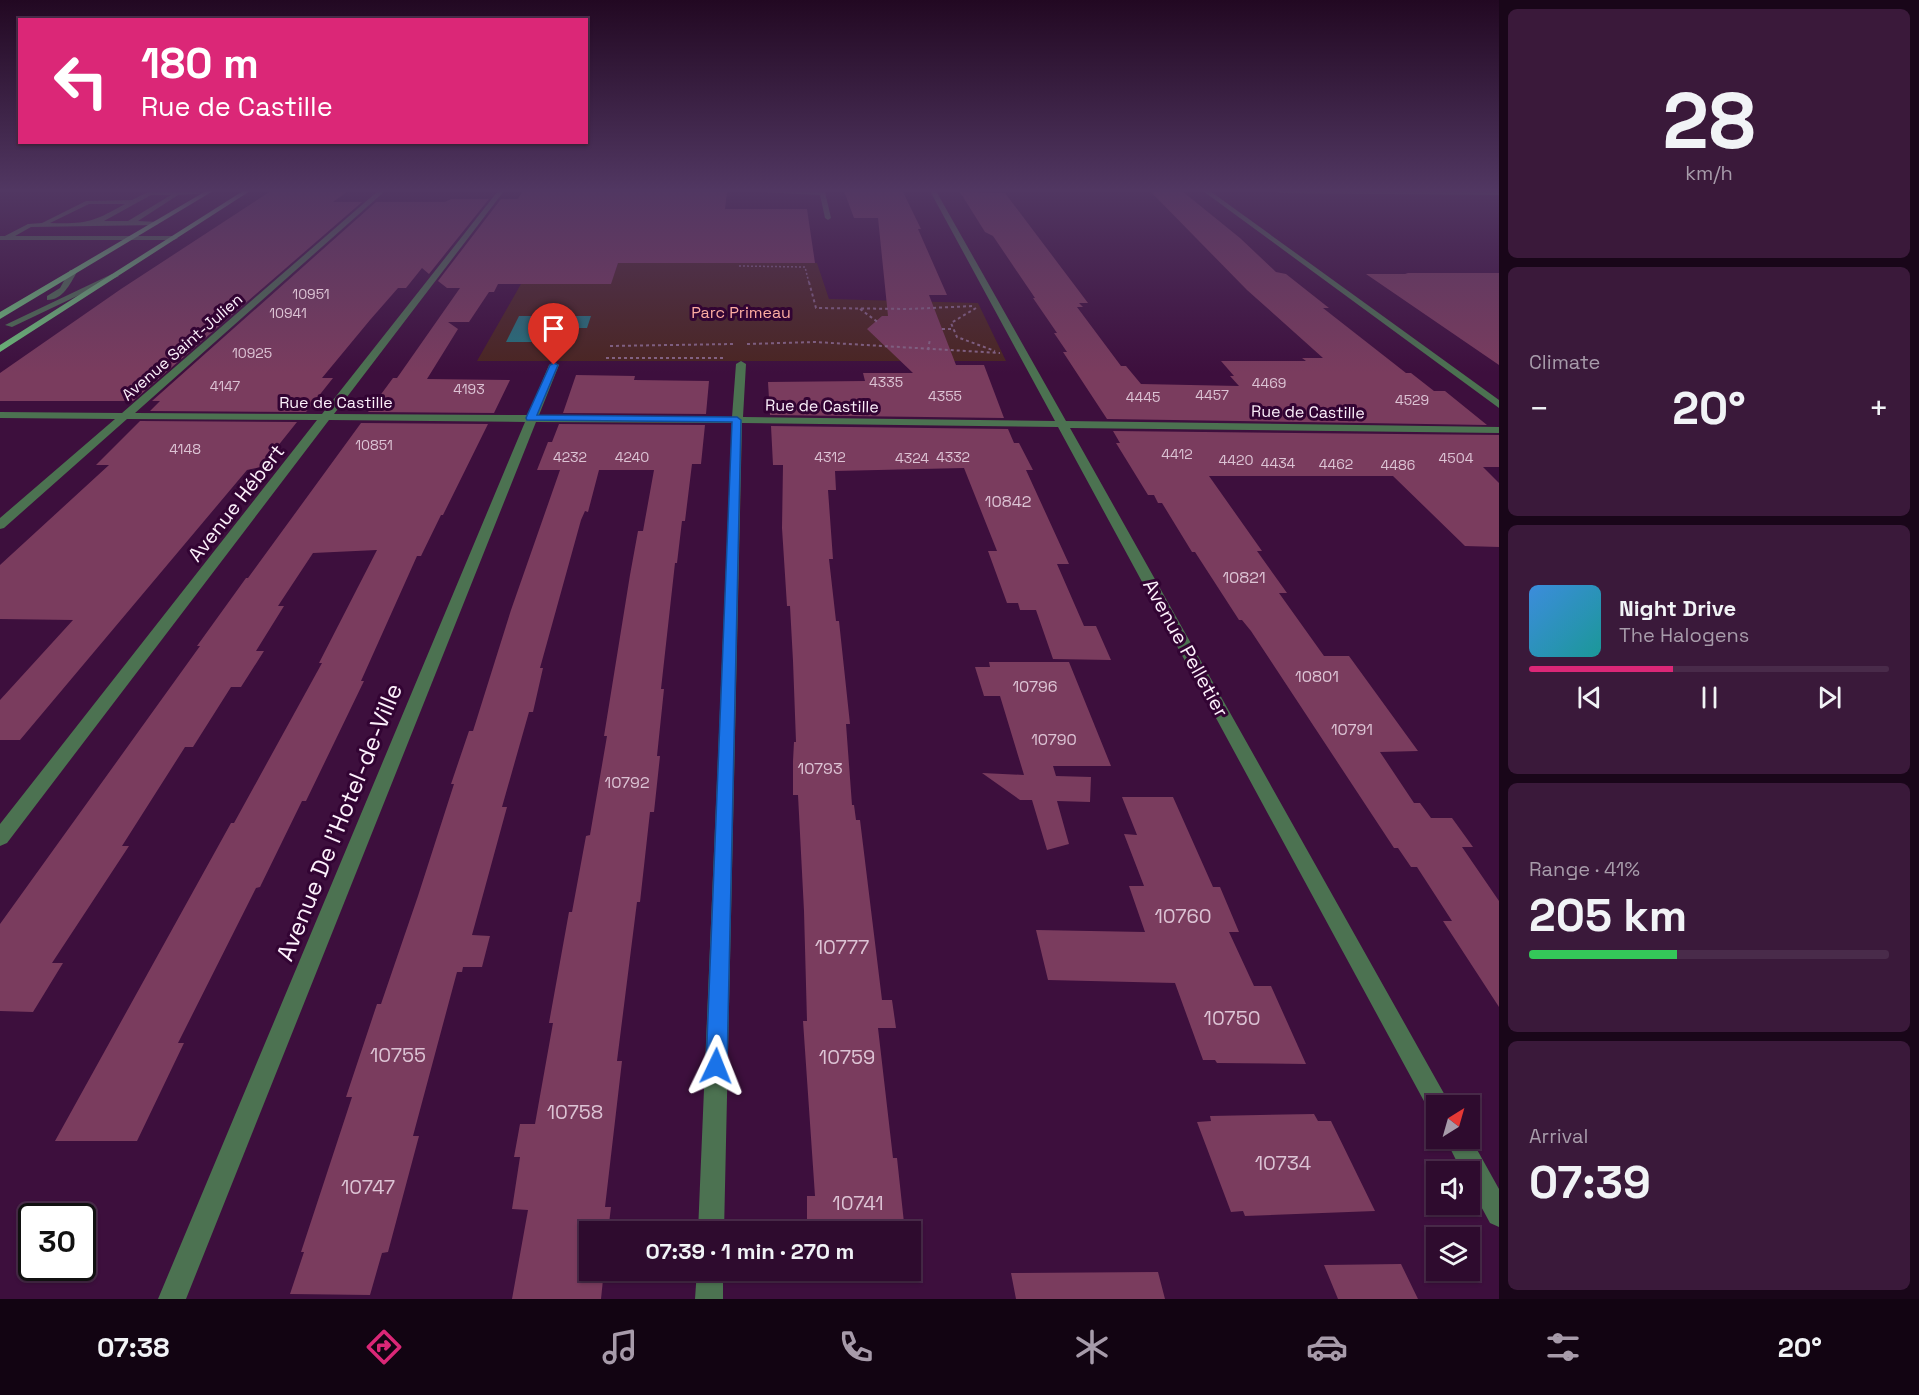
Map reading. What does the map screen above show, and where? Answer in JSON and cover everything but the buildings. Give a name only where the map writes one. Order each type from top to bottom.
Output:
[{"type":"main road","points":[[0,316],[108,252]]},
{"type":"main road","points":[[0,349],[153,252]]},
{"type":"street","name":"Avenue Saint-Julien","points":[[0,525],[313,252]]},
{"type":"street","name":"Avenue Hébert","points":[[0,838],[454,252]]},
{"type":"street","name":"Avenue Pelletier","points":[[966,252],[1433,1095]]},
{"type":"street","points":[[1289,252],[1499,405]]},
{"type":"street","points":[[0,330],[63,291],[73,272]]},
{"type":"street","points":[[9,325],[115,276]]},
{"type":"street","points":[[711,1221],[737,420],[741,363]]},
{"type":"street","name":"Avenue De l'Hotel-de-Ville","points":[[172,1299],[554,365]]},
{"type":"street","name":"Rue de Castille","points":[[0,415],[1061,423],[1499,430]]},
{"type":"street","points":[[1463,1149],[1499,1214]]},
{"type":"street","points":[[709,1299],[710,1281]]},
{"type":"path","points":[[739,266],[805,267],[816,308],[909,309],[981,305],[951,323],[953,329],[957,337],[998,352]]},
{"type":"path","points":[[860,309],[879,323]]},
{"type":"path","points":[[942,329],[953,329]]},
{"type":"path","points":[[928,350],[930,339]]},
{"type":"path","points":[[610,346],[815,342],[928,350],[1022,353]]},
{"type":"path","points":[[606,358],[741,358],[741,363]]},
{"type":"green space","name":"Parc Primeau","points":[[618,263],[817,263],[829,299],[978,303],[1006,361],[477,361],[521,284],[610,284]]},
{"type":"shaded area","points":[[519,316],[591,316],[587,328],[555,328],[549,342],[506,342]]},
{"type":"route","points":[[554,365],[531,418],[737,420],[716,1066]]}]
